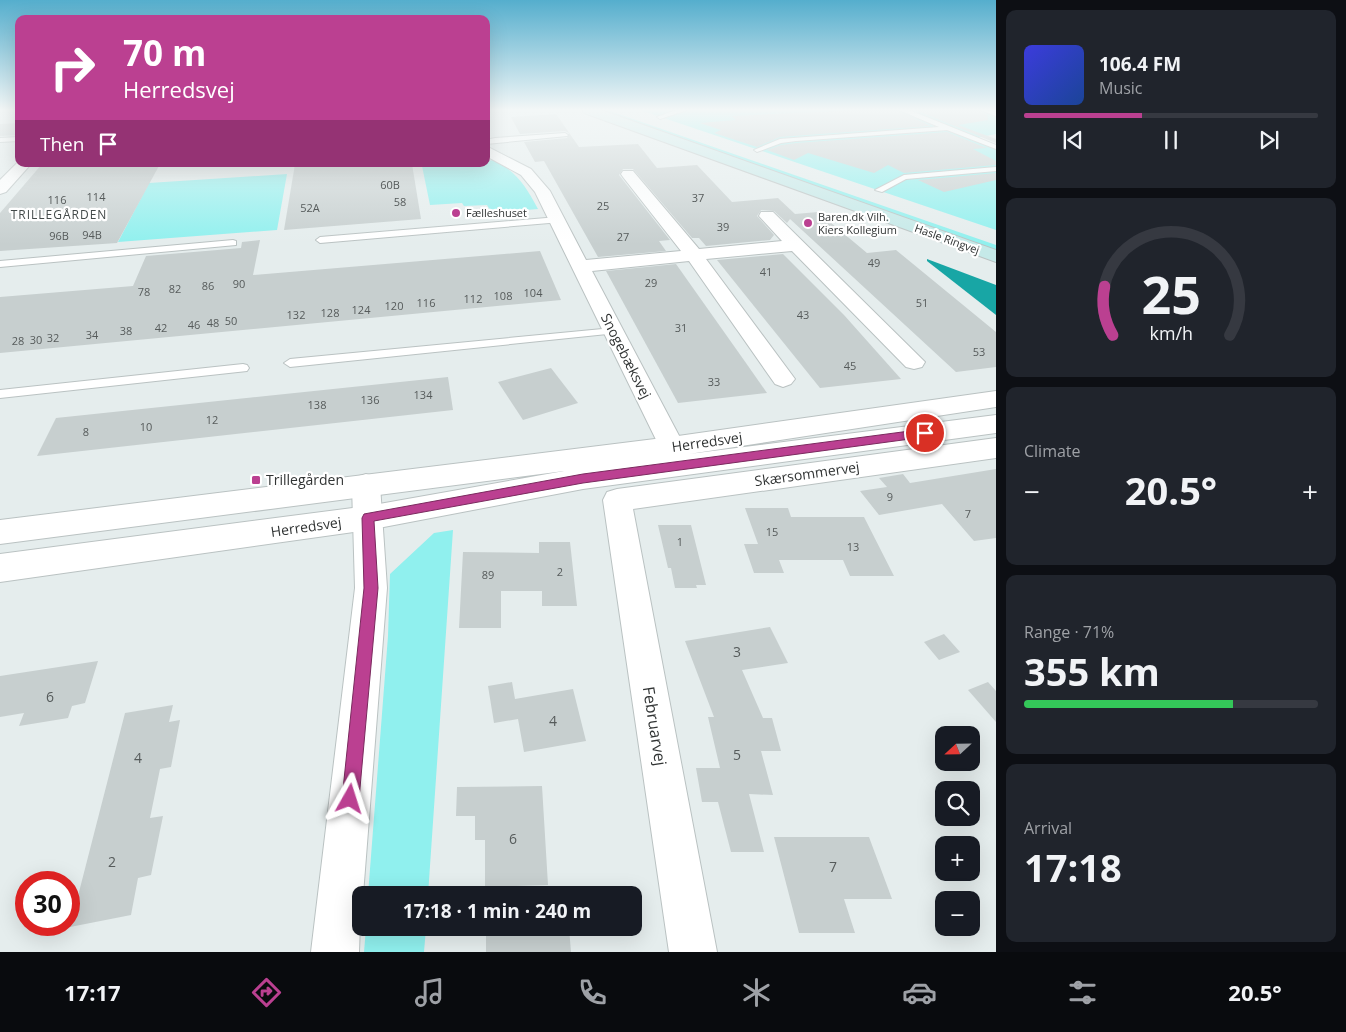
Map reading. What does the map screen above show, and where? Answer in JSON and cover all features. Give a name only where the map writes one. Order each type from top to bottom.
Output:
[{"type":"main road","name":"Hasle Ringvej","points":[[712,154],[996,256]]},
{"type":"main road","name":"Hasle Ringvej","points":[[744,154],[996,241]]},
{"type":"street","name":"Snogebæksvej","points":[[494,154],[526,172],[542,190],[672,447]]},
{"type":"street","points":[[0,189],[21,167]]},
{"type":"street","points":[[628,174],[694,255],[783,379]]},
{"type":"street","points":[[767,216],[914,362]]},
{"type":"street","points":[[581,266],[796,245]]},
{"type":"street","name":"Herredsvej","points":[[0,568],[672,447],[796,430],[933,406],[996,399]]},
{"type":"street","name":"Herredsvej","points":[[0,532],[367,501],[583,478],[996,424]]},
{"type":"street","name":"Skærsommervej","points":[[617,500],[996,448]]},
{"type":"street","name":"Februarvej","points":[[617,500],[693,952]]},
{"type":"street","points":[[335,952],[371,588],[367,501]]},
{"type":"lane","points":[[879,190],[904,177],[996,169]]},
{"type":"lane","points":[[320,240],[558,220]]},
{"type":"lane","points":[[0,264],[233,243]]},
{"type":"lane","points":[[290,363],[613,331]]},
{"type":"lane","points":[[0,394],[243,368]]},
{"type":"shaded area","points":[[720,154],[735,154],[996,245],[996,252]]},
{"type":"shaded area","points":[[772,154],[996,154],[996,230]]},
{"type":"shaded area","points":[[495,160],[521,181],[538,209],[492,213],[487,205],[464,206],[462,203],[430,205],[422,167],[490,167],[490,161]]},
{"type":"shaded area","points":[[287,174],[277,230],[118,242],[149,183]]},
{"type":"shaded area","points":[[927,259],[996,285],[996,315],[927,261]]},
{"type":"shaded area","points":[[453,530],[429,886],[369,886],[388,636],[390,574],[434,533]]},
{"type":"shaded area","points":[[365,936],[425,936],[424,952],[364,952]]},
{"type":"building","points":[[531,154],[646,154],[657,168],[697,165],[732,202],[778,198],[795,214],[818,212],[867,253],[896,250],[996,332],[996,367],[956,372],[790,219],[787,223],[774,211],[761,210],[757,216],[774,235],[770,240],[706,246],[699,238],[692,238],[633,169],[623,169],[619,175],[670,240],[659,241],[666,251],[598,257],[544,161],[535,162]]},
{"type":"building","points":[[779,154],[805,154],[794,160]]},
{"type":"building","points":[[813,154],[983,154],[996,161],[996,165],[904,173],[888,165],[874,173]]},
{"type":"building","points":[[39,167],[158,167],[117,243],[0,251],[0,213]]},
{"type":"building","points":[[294,167],[412,167],[421,219],[284,230]]},
{"type":"building","points":[[996,173],[996,180],[944,192],[918,180]]},
{"type":"building","points":[[260,240],[253,275],[540,251],[561,300],[0,353],[0,297],[133,286],[146,256],[241,248],[242,242]]},
{"type":"building","points":[[783,254],[844,315],[901,379],[820,388],[717,260]]},
{"type":"building","points":[[676,264],[767,393],[678,403],[606,271]]},
{"type":"building","points":[[551,368],[578,403],[523,420],[498,382]]},
{"type":"building","points":[[448,377],[453,410],[37,456],[56,418]]},
{"type":"building","points":[[996,469],[996,538],[974,541],[942,504],[879,515],[860,491],[887,487],[879,478],[903,474],[910,483]]},
{"type":"building","points":[[745,508],[788,508],[791,517],[864,517],[894,576],[850,576],[843,560],[779,560],[784,573],[754,573],[744,544],[758,544]]},
{"type":"building","points":[[658,525],[691,525],[706,585],[696,585],[697,588],[675,588],[671,568],[668,568]]},
{"type":"building","points":[[539,542],[570,542],[577,606],[542,606],[542,591],[501,591],[501,628],[459,628],[463,552],[539,553]]},
{"type":"building","points":[[770,627],[788,663],[742,670],[763,718],[772,718],[781,751],[761,751],[773,795],[749,794],[764,852],[731,852],[718,802],[702,802],[696,768],[720,768],[708,717],[714,717],[685,641]]},
{"type":"building","points":[[944,634],[960,652],[939,660],[924,642]]},
{"type":"building","points":[[98,661],[85,703],[72,706],[68,718],[19,726],[24,713],[0,717],[0,676]]},
{"type":"building","points":[[512,682],[515,699],[573,689],[586,741],[524,752],[518,719],[494,723],[488,686]]},
{"type":"building","points":[[988,682],[996,691],[996,722],[968,690]]},
{"type":"building","points":[[173,705],[169,722],[180,720],[171,767],[160,769],[150,818],[163,816],[151,875],[138,878],[131,915],[80,925],[80,888],[125,713]]},
{"type":"building","points":[[542,786],[548,885],[485,886],[485,840],[475,840],[475,816],[456,816],[457,787]]},
{"type":"building","points":[[774,837],[869,837],[892,899],[844,899],[855,933],[799,933]]},
{"type":"building","points":[[486,936],[570,936],[571,952],[486,952]]},
{"type":"place","name":"Fælleshuset","points":[[456,213]]},
{"type":"place","name":"Baren.dk Vilh. Kiers Kollegium","points":[[808,223]]},
{"type":"place","name":"Trillegården","points":[[256,480]]},
{"type":"district","name":"TRILLEGÅRDEN","points":[[59,215]]},
{"type":"route","points":[[350,799],[371,588],[368,518],[583,478],[925,433]]}]
